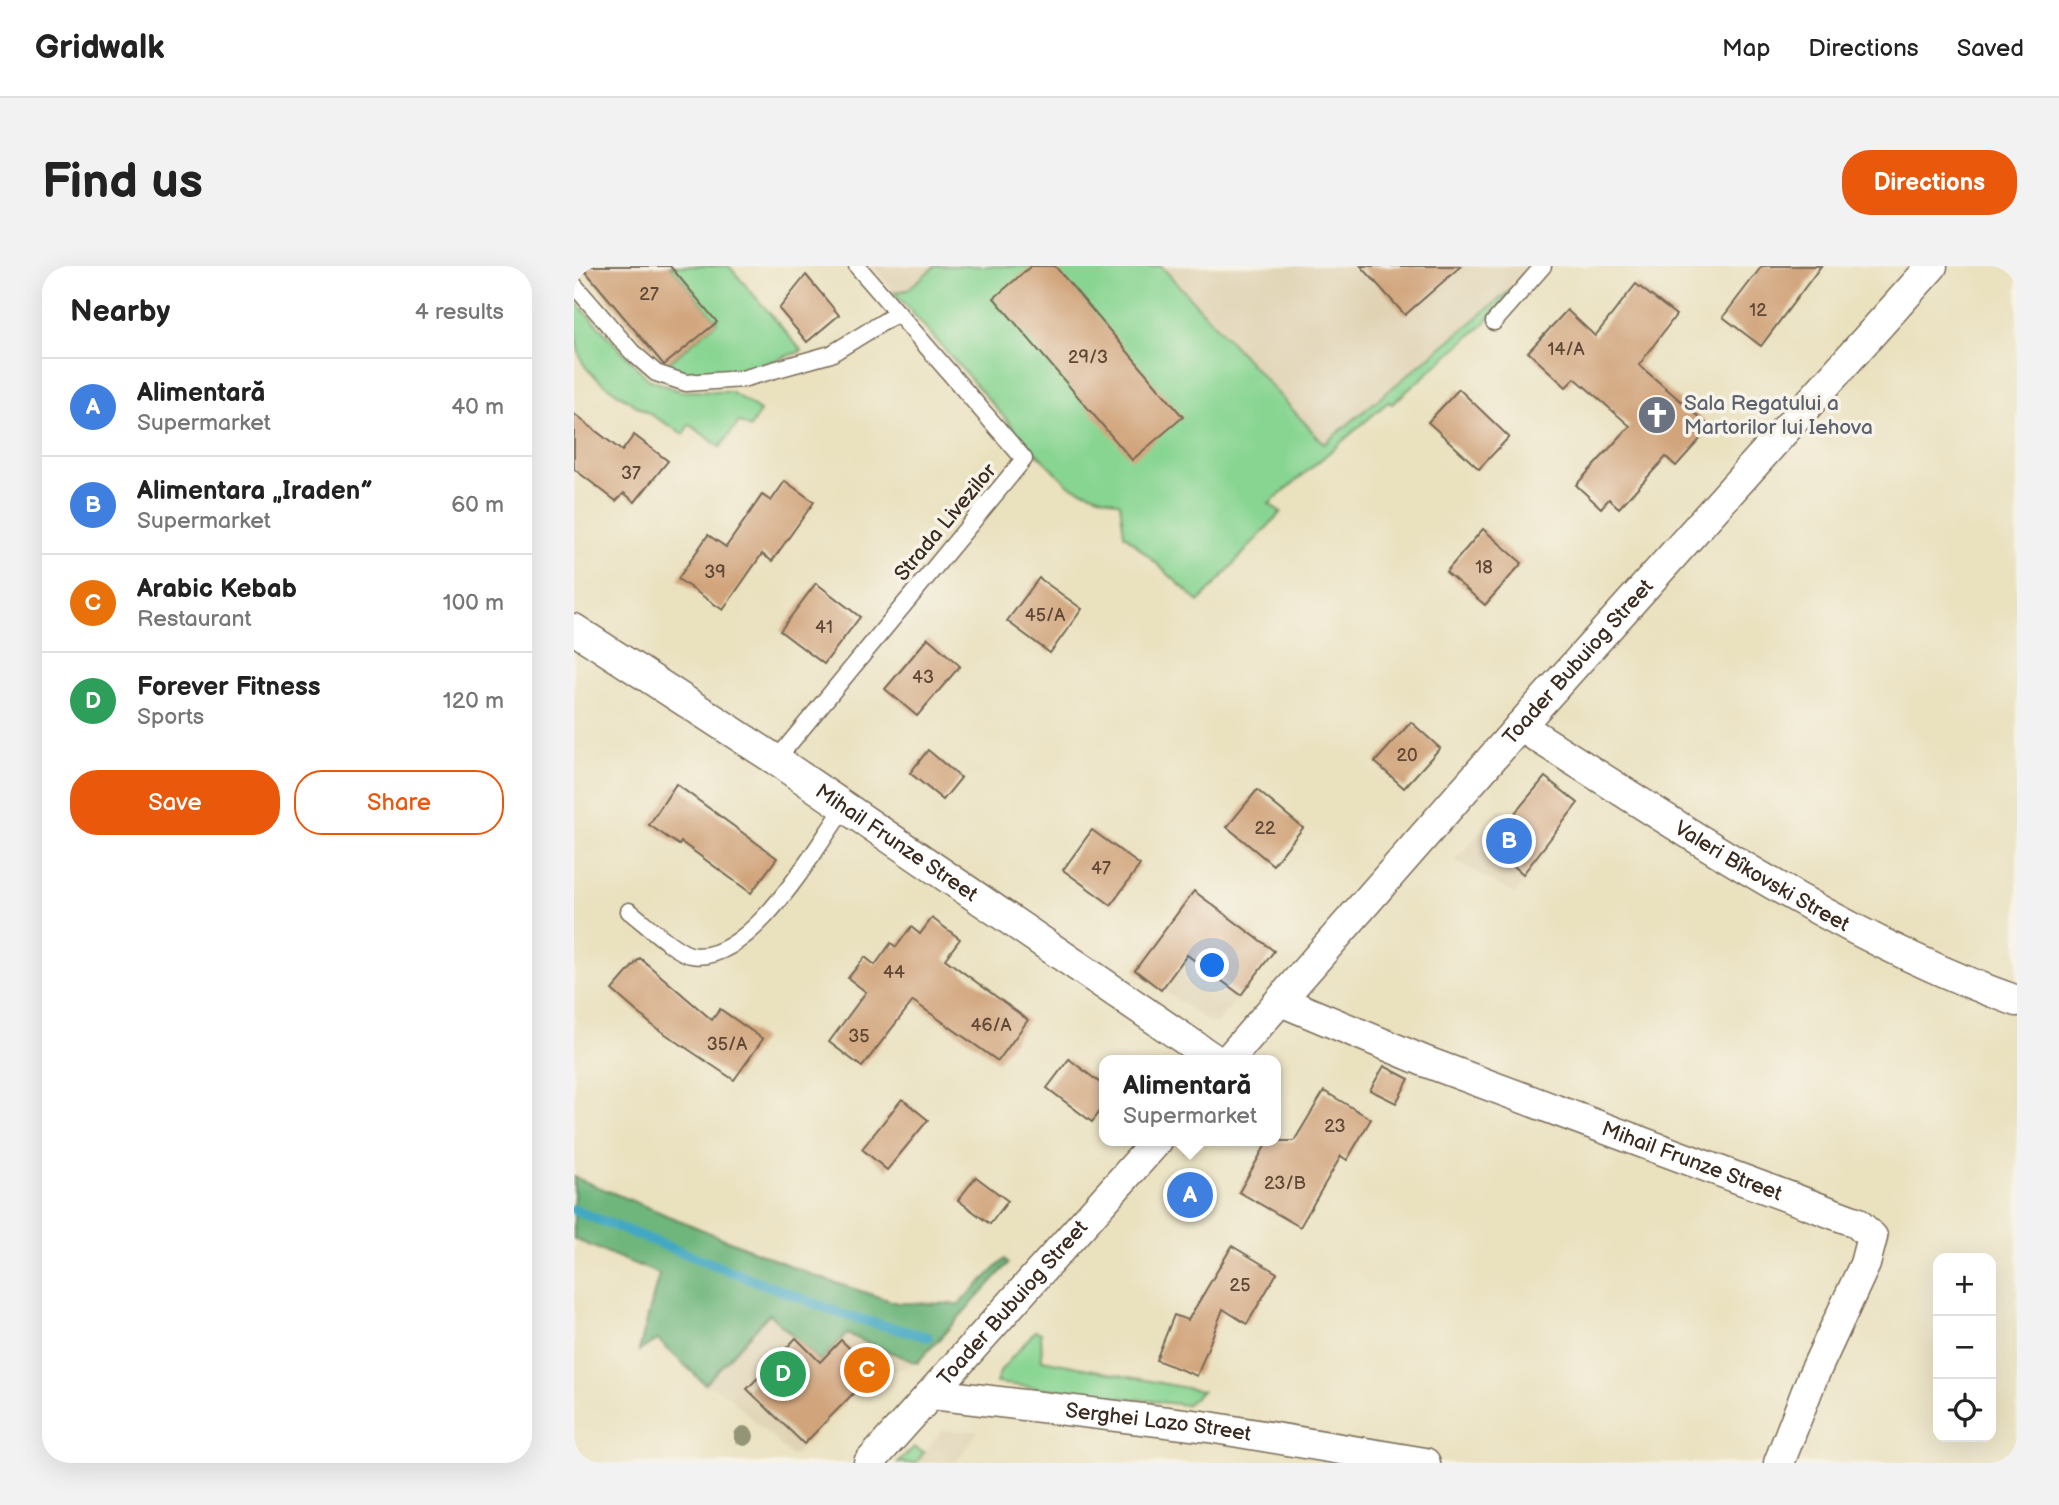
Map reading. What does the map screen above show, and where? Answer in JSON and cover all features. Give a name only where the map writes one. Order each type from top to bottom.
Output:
[{"type":"street","name":"Toader Bubuiog Street","points":[[1232,1055],[1520,726],[1932,266]]},
{"type":"street","name":"Mihail Frunze Street","points":[[574,629],[776,760],[1207,1055]]},
{"type":"street","name":"Valeri Bîkovski Street","points":[[1520,726],[1798,897],[1961,982],[2017,1002]]},
{"type":"street","name":"Mihail Frunze Street","points":[[1281,1001],[1424,1061],[1856,1222],[1872,1237],[1866,1264],[1812,1378],[1779,1463]]},
{"type":"street","name":"Toader Bubuiog Street","points":[[869,1463],[1153,1146]]},
{"type":"street","name":"Serghei Lazo Street","points":[[932,1394],[1209,1427],[1425,1463]]},
{"type":"lane","name":"Strada Livezilor","points":[[776,760],[1024,459],[857,266]]},
{"type":"lane","points":[[1494,322],[1543,266]]},
{"type":"lane","points":[[574,285],[632,352],[656,373],[686,383],[742,379],[831,354],[898,313]]},
{"type":"lane","points":[[629,911],[690,955],[710,955],[736,945],[758,927],[845,807]]},
{"type":"shaded area","points":[[872,266],[935,266],[907,290],[894,292]]},
{"type":"shaded area","points":[[1161,266],[1527,266],[1519,283],[1324,445]]},
{"type":"shaded area","points":[[1501,808],[1549,849],[1515,894],[1455,861]]},
{"type":"shaded area","points":[[1194,891],[1274,951],[1218,1023],[1208,1022],[1135,970]]},
{"type":"shaded area","points":[[770,1313],[820,1361],[847,1334],[917,1363],[856,1386],[853,1394],[792,1457],[726,1394],[705,1384]]},
{"type":"shaded area","points":[[942,1430],[978,1431],[956,1463],[916,1463]]},
{"type":"green space","points":[[670,266],[729,266],[802,351],[744,371],[687,371],[665,366],[717,322]]},
{"type":"green space","points":[[935,266],[1161,266],[1324,444],[1519,283],[1485,323],[1392,404],[1388,402],[1269,504],[1281,512],[1199,602],[1124,534],[1120,503],[1070,486],[1034,451],[894,292],[907,290]]},
{"type":"green space","points":[[574,300],[648,379],[680,391],[731,392],[760,411],[750,428],[739,422],[720,447],[689,424],[684,434],[602,383],[584,365],[578,350]]},
{"type":"green space","points":[[574,1177],[815,1276],[897,1303],[959,1304],[1005,1259],[1008,1264],[917,1363],[847,1334],[820,1361],[769,1314],[705,1384],[658,1340],[639,1351],[659,1274],[574,1239]]},
{"type":"green space","points":[[1035,1331],[1041,1333],[1042,1360],[1202,1391],[1186,1405],[996,1383],[1001,1370]]},
{"type":"green space","points":[[914,1447],[924,1452],[916,1463],[898,1463]]},
{"type":"building","points":[[581,266],[670,266],[717,322],[664,365]]},
{"type":"building","points":[[1031,266],[1055,266],[1183,417],[1132,460],[994,298]]},
{"type":"building","points":[[1361,266],[1461,266],[1405,315]]},
{"type":"building","points":[[1762,266],[1821,266],[1761,346],[1723,317]]},
{"type":"building","points":[[806,275],[839,315],[807,342],[779,309]]},
{"type":"building","points":[[1636,284],[1676,315],[1639,365],[1711,427],[1676,466],[1666,457],[1619,508],[1609,499],[1601,508],[1576,485],[1630,426],[1575,378],[1566,387],[1528,352],[1567,310],[1595,336]]},
{"type":"building","points":[[1459,389],[1509,437],[1479,469],[1428,422]]},
{"type":"building","points":[[574,414],[622,451],[634,435],[668,461],[635,502],[624,493],[616,501],[574,469]]},
{"type":"building","points":[[785,481],[814,502],[772,561],[762,554],[723,610],[678,579],[708,535],[726,547],[762,495],[771,501]]},
{"type":"building","points":[[1483,529],[1522,563],[1485,605],[1446,572]]},
{"type":"building","points":[[1039,578],[1082,609],[1050,653],[1007,621]]},
{"type":"building","points":[[816,583],[860,617],[824,664],[780,631]]},
{"type":"building","points":[[928,638],[960,666],[917,716],[885,689]]},
{"type":"building","points":[[1411,722],[1440,748],[1404,788],[1375,762]]},
{"type":"building","points":[[928,750],[961,778],[943,800],[910,773]]},
{"type":"building","points":[[1545,777],[1578,803],[1523,874],[1489,844]]},
{"type":"building","points":[[676,784],[777,858],[751,893],[681,842],[679,845],[649,825]]},
{"type":"building","points":[[1257,790],[1303,828],[1273,865],[1227,827]]},
{"type":"building","points":[[1092,830],[1140,865],[1111,905],[1063,870]]},
{"type":"building","points":[[1194,891],[1274,951],[1241,995],[1187,955],[1161,990],[1135,970]]},
{"type":"building","points":[[932,918],[960,939],[945,959],[1028,1020],[998,1061],[913,1001],[862,1067],[829,1042],[866,992],[848,978],[865,957],[875,965],[891,943],[896,947],[911,927],[920,934]]},
{"type":"building","points":[[640,958],[712,1020],[720,1009],[763,1039],[734,1080],[652,1025],[612,990]]},
{"type":"building","points":[[1069,1059],[1099,1082],[1099,1113],[1092,1122],[1047,1088]]},
{"type":"building","points":[[1384,1066],[1409,1079],[1396,1103],[1370,1090]]},
{"type":"building","points":[[1324,1091],[1371,1119],[1347,1160],[1341,1156],[1300,1227],[1239,1192],[1265,1146],[1281,1146],[1281,1141],[1294,1141]]},
{"type":"building","points":[[902,1099],[928,1120],[887,1170],[862,1149]]},
{"type":"building","points":[[976,1177],[1008,1201],[990,1224],[958,1200]]},
{"type":"building","points":[[1232,1246],[1277,1273],[1247,1324],[1223,1309],[1197,1376],[1156,1360],[1174,1315],[1188,1320]]},
{"type":"building","points":[[796,1338],[820,1362],[841,1340],[874,1372],[804,1444],[747,1389]]},
{"type":"waterway","points":[[574,1210],[844,1315],[928,1337]]},
{"type":"place","name":"Sala Regatului a Martorilor lui Iehova","points":[[1657,415]]},
{"type":"place","name":"Alimentara „Iraden”","points":[[1509,841]]},
{"type":"place","name":"Alimentară","points":[[1190,1195]]},
{"type":"place","name":"Arabic Kebab","points":[[867,1370]]},
{"type":"place","name":"Forever Fitness","points":[[783,1374]]}]
